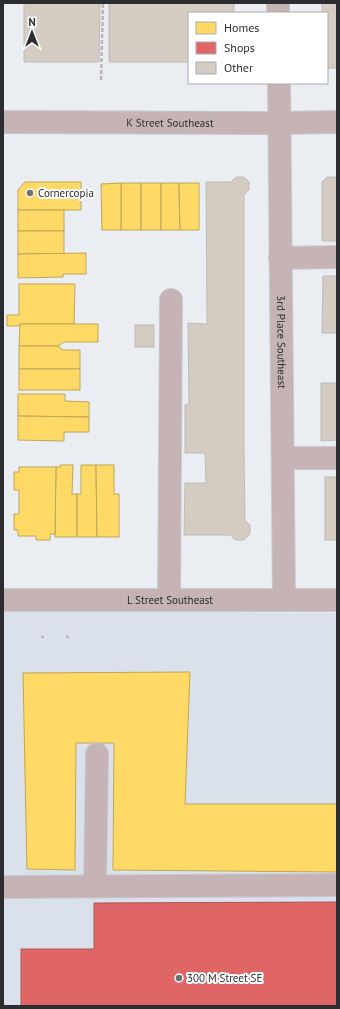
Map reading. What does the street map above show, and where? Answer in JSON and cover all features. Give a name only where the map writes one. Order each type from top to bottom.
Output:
[{"type":"street","name":"3rd Place Southeast","points":[[279,84],[284,600]]},
{"type":"street","name":"K Street Southeast","points":[[3,122],[337,122]]},
{"type":"street","points":[[280,258],[337,257]]},
{"type":"street","points":[[169,600],[171,300]]},
{"type":"street","points":[[283,458],[337,458]]},
{"type":"street","name":"L Street Southeast","points":[[3,600],[337,600]]},
{"type":"street","points":[[95,886],[97,754]]},
{"type":"street","points":[[3,887],[337,885]]},
{"type":"path","points":[[101,80],[104,3]]},
{"type":"shaded area","points":[[3,610],[337,613],[337,1006],[3,1006]]},
{"type":"building: Homes","points":[[25,182],[81,182],[81,210],[18,210],[18,190]]},
{"type":"building: Homes","points":[[121,183],[141,183],[141,230],[121,230]]},
{"type":"building: Homes","points":[[121,183],[121,230],[102,230],[101,184]]},
{"type":"building: Homes","points":[[141,183],[161,183],[161,230],[141,230]]},
{"type":"building: Homes","points":[[161,183],[179,183],[180,230],[161,230]]},
{"type":"building: Homes","points":[[179,183],[199,183],[199,230],[180,230]]},
{"type":"building: Homes","points":[[18,210],[64,210],[64,231],[18,231]]},
{"type":"building: Homes","points":[[18,231],[64,231],[64,254],[18,254]]},
{"type":"building: Homes","points":[[86,253],[86,274],[63,274],[63,277],[18,278],[18,254]]},
{"type":"building: Homes","points":[[19,284],[75,284],[74,324],[20,324],[19,326],[7,326],[7,315],[19,315]]},
{"type":"building: Homes","points":[[20,324],[98,324],[98,342],[64,342],[58,346],[19,346]]},
{"type":"building: Homes","points":[[19,346],[58,346],[63,350],[80,350],[80,369],[19,369]]},
{"type":"building: Homes","points":[[19,369],[80,369],[80,390],[19,390]]},
{"type":"building: Homes","points":[[18,394],[65,394],[65,401],[89,402],[89,417],[18,416]]},
{"type":"building: Homes","points":[[18,416],[89,417],[89,432],[64,432],[64,441],[18,440]]},
{"type":"building: Homes","points":[[60,465],[73,465],[72,494],[77,494],[77,537],[55,537],[56,467],[60,467]]},
{"type":"building: Homes","points":[[81,465],[96,465],[97,537],[77,537],[77,494],[81,494]]},
{"type":"building: Homes","points":[[96,465],[114,465],[114,494],[119,494],[119,537],[97,537]]},
{"type":"building: Homes","points":[[19,467],[56,467],[55,534],[50,534],[50,540],[36,540],[36,536],[18,536],[18,530],[14,530],[14,514],[19,514],[19,490],[14,490],[14,472],[19,472]]},
{"type":"building: Homes","points":[[190,672],[185,804],[337,804],[337,872],[113,870],[114,743],[76,743],[75,870],[27,869],[23,673]]},
{"type":"building: Shops","name":"300 M Street SE","points":[[337,902],[337,1006],[21,1006],[21,949],[94,949],[94,903]]},
{"type":"building: Other","points":[[24,3],[100,3],[99,62],[24,62]]},
{"type":"building: Other","points":[[109,3],[234,3],[234,12],[188,12],[188,62],[109,62]]},
{"type":"building: Other","points":[[322,3],[337,3],[337,68],[328,68],[328,12],[322,12]]},
{"type":"building: Other","points":[[236,177],[244,177],[249,182],[249,190],[244,195],[244,452],[245,520],[250,525],[250,534],[244,540],[235,540],[231,535],[184,535],[185,483],[206,483],[205,453],[185,453],[185,405],[189,404],[188,323],[207,324],[206,182],[231,182]]},
{"type":"building: Other","points":[[327,177],[335,177],[337,179],[337,241],[322,241],[322,182]]},
{"type":"building: Other","points":[[323,276],[337,276],[337,333],[322,333]]},
{"type":"building: Other","points":[[135,325],[154,325],[154,347],[135,347]]},
{"type":"building: Other","points":[[321,383],[337,383],[337,440],[321,441]]},
{"type":"building: Other","points":[[325,477],[337,477],[337,540],[325,540]]},
{"type":"place","name":"Cornercopia","points":[[30,193]]},
{"type":"place","name":"300 M Street SE","points":[[179,978]]}]
